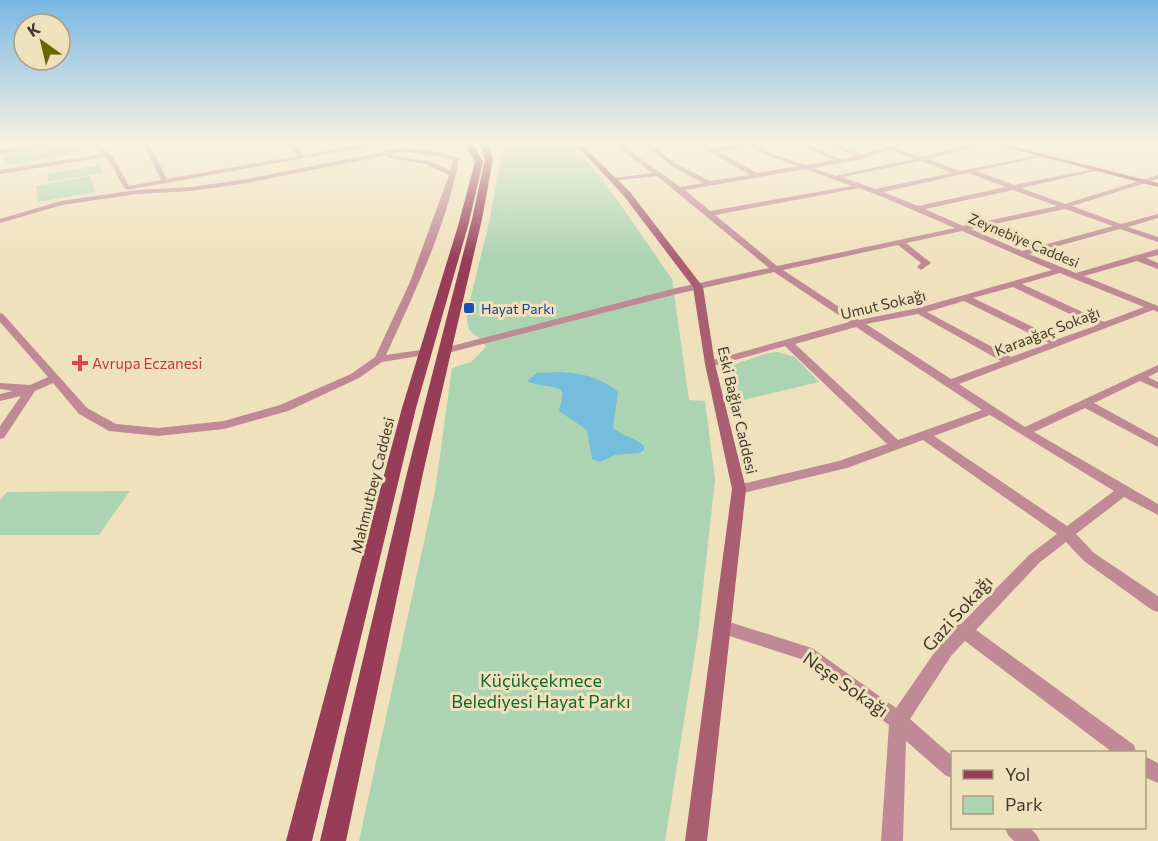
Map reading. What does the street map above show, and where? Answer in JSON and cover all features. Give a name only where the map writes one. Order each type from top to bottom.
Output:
[{"type":"main road","name":"Mahmutbey Caddesi","points":[[333,841],[435,351],[474,181]]},
{"type":"main road","name":"Mahmutbey Caddesi","points":[[299,841],[409,408],[435,351],[477,219],[483,181]]},
{"type":"main road","name":"Eski Bağlar Caddesi","points":[[615,181],[698,287],[710,364],[739,489],[696,841]]},
{"type":"main road","points":[[1143,182],[1158,185]]},
{"type":"street","points":[[123,181],[127,188],[164,181]]},
{"type":"street","points":[[0,221],[61,203],[137,192],[191,189],[245,181]]},
{"type":"street","points":[[0,316],[83,411],[113,428],[158,432],[224,425],[285,408],[356,376],[379,359],[416,282],[451,181]]},
{"type":"street","points":[[667,181],[776,270],[1024,432],[1158,510]]},
{"type":"street","points":[[678,189],[718,181]]},
{"type":"street","name":"Zeynebiye Caddesi","points":[[849,181],[1156,308]]},
{"type":"street","points":[[875,191],[922,181]]},
{"type":"street","points":[[996,181],[1158,240]]},
{"type":"street","points":[[916,208],[1044,181]]},
{"type":"street","points":[[379,359],[435,351],[698,287],[1066,206],[1143,182]]},
{"type":"street","points":[[708,214],[862,186]]},
{"type":"street","points":[[1021,254],[1157,218]]},
{"type":"street","points":[[901,243],[927,263],[921,267]]},
{"type":"street","points":[[1075,276],[1158,252]]},
{"type":"street","points":[[1138,258],[1158,266]]},
{"type":"street","name":"Umut Sokağı","points":[[710,364],[789,344],[858,323],[919,311],[1061,270]]},
{"type":"street","points":[[1014,284],[1104,326]]},
{"type":"street","points":[[965,298],[1058,343]]},
{"type":"street","name":"Karaağaç Sokağı","points":[[952,383],[1156,308]]},
{"type":"street","points":[[919,311],[1010,361]]},
{"type":"street","points":[[789,344],[895,444]]},
{"type":"street","points":[[1024,432],[1158,368]]},
{"type":"street","points":[[1140,377],[1158,386]]},
{"type":"street","points":[[0,398],[31,389],[55,378]]},
{"type":"street","points":[[0,386],[31,389]]},
{"type":"street","points":[[0,435],[31,389]]},
{"type":"street","points":[[1085,403],[1158,443]]},
{"type":"street","points":[[739,489],[842,465],[992,410]]},
{"type":"street","points":[[923,434],[987,476],[1066,533],[1089,557],[1158,605]]},
{"type":"street","name":"Gazi Sokağı","points":[[898,721],[945,651],[963,630],[1034,559],[1124,490]]},
{"type":"street","name":"Neşe Sokağı","points":[[723,627],[806,653],[898,721],[951,767]]},
{"type":"street","points":[[963,630],[1124,751]]},
{"type":"street","points":[[892,841],[898,721]]},
{"type":"street","points":[[1016,829],[1029,841]]},
{"type":"green space","points":[[62,181],[92,181],[95,192],[38,202],[36,186]]},
{"type":"green space","name":"Küçükçekmece Belediyesi Hayat Parkı","points":[[496,181],[604,181],[672,279],[689,400],[705,401],[715,480],[698,633],[665,841],[359,841],[435,491],[452,368],[471,362],[486,347],[480,338],[470,331],[467,312],[489,223]]},
{"type":"green space","points":[[777,352],[795,357],[819,382],[735,402],[724,368]]},
{"type":"green space","points":[[130,491],[99,535],[0,535],[0,500],[7,492]]},
{"type":"water","points":[[561,372],[591,377],[618,392],[613,428],[640,443],[644,446],[644,450],[639,453],[615,455],[600,462],[592,459],[587,430],[559,411],[563,394],[560,389],[527,381],[537,373]]},
{"type":"place","name":"Hayat Parkı","points":[[469,308]]},
{"type":"place","name":"Avrupa Eczanesi","points":[[80,363]]}]
